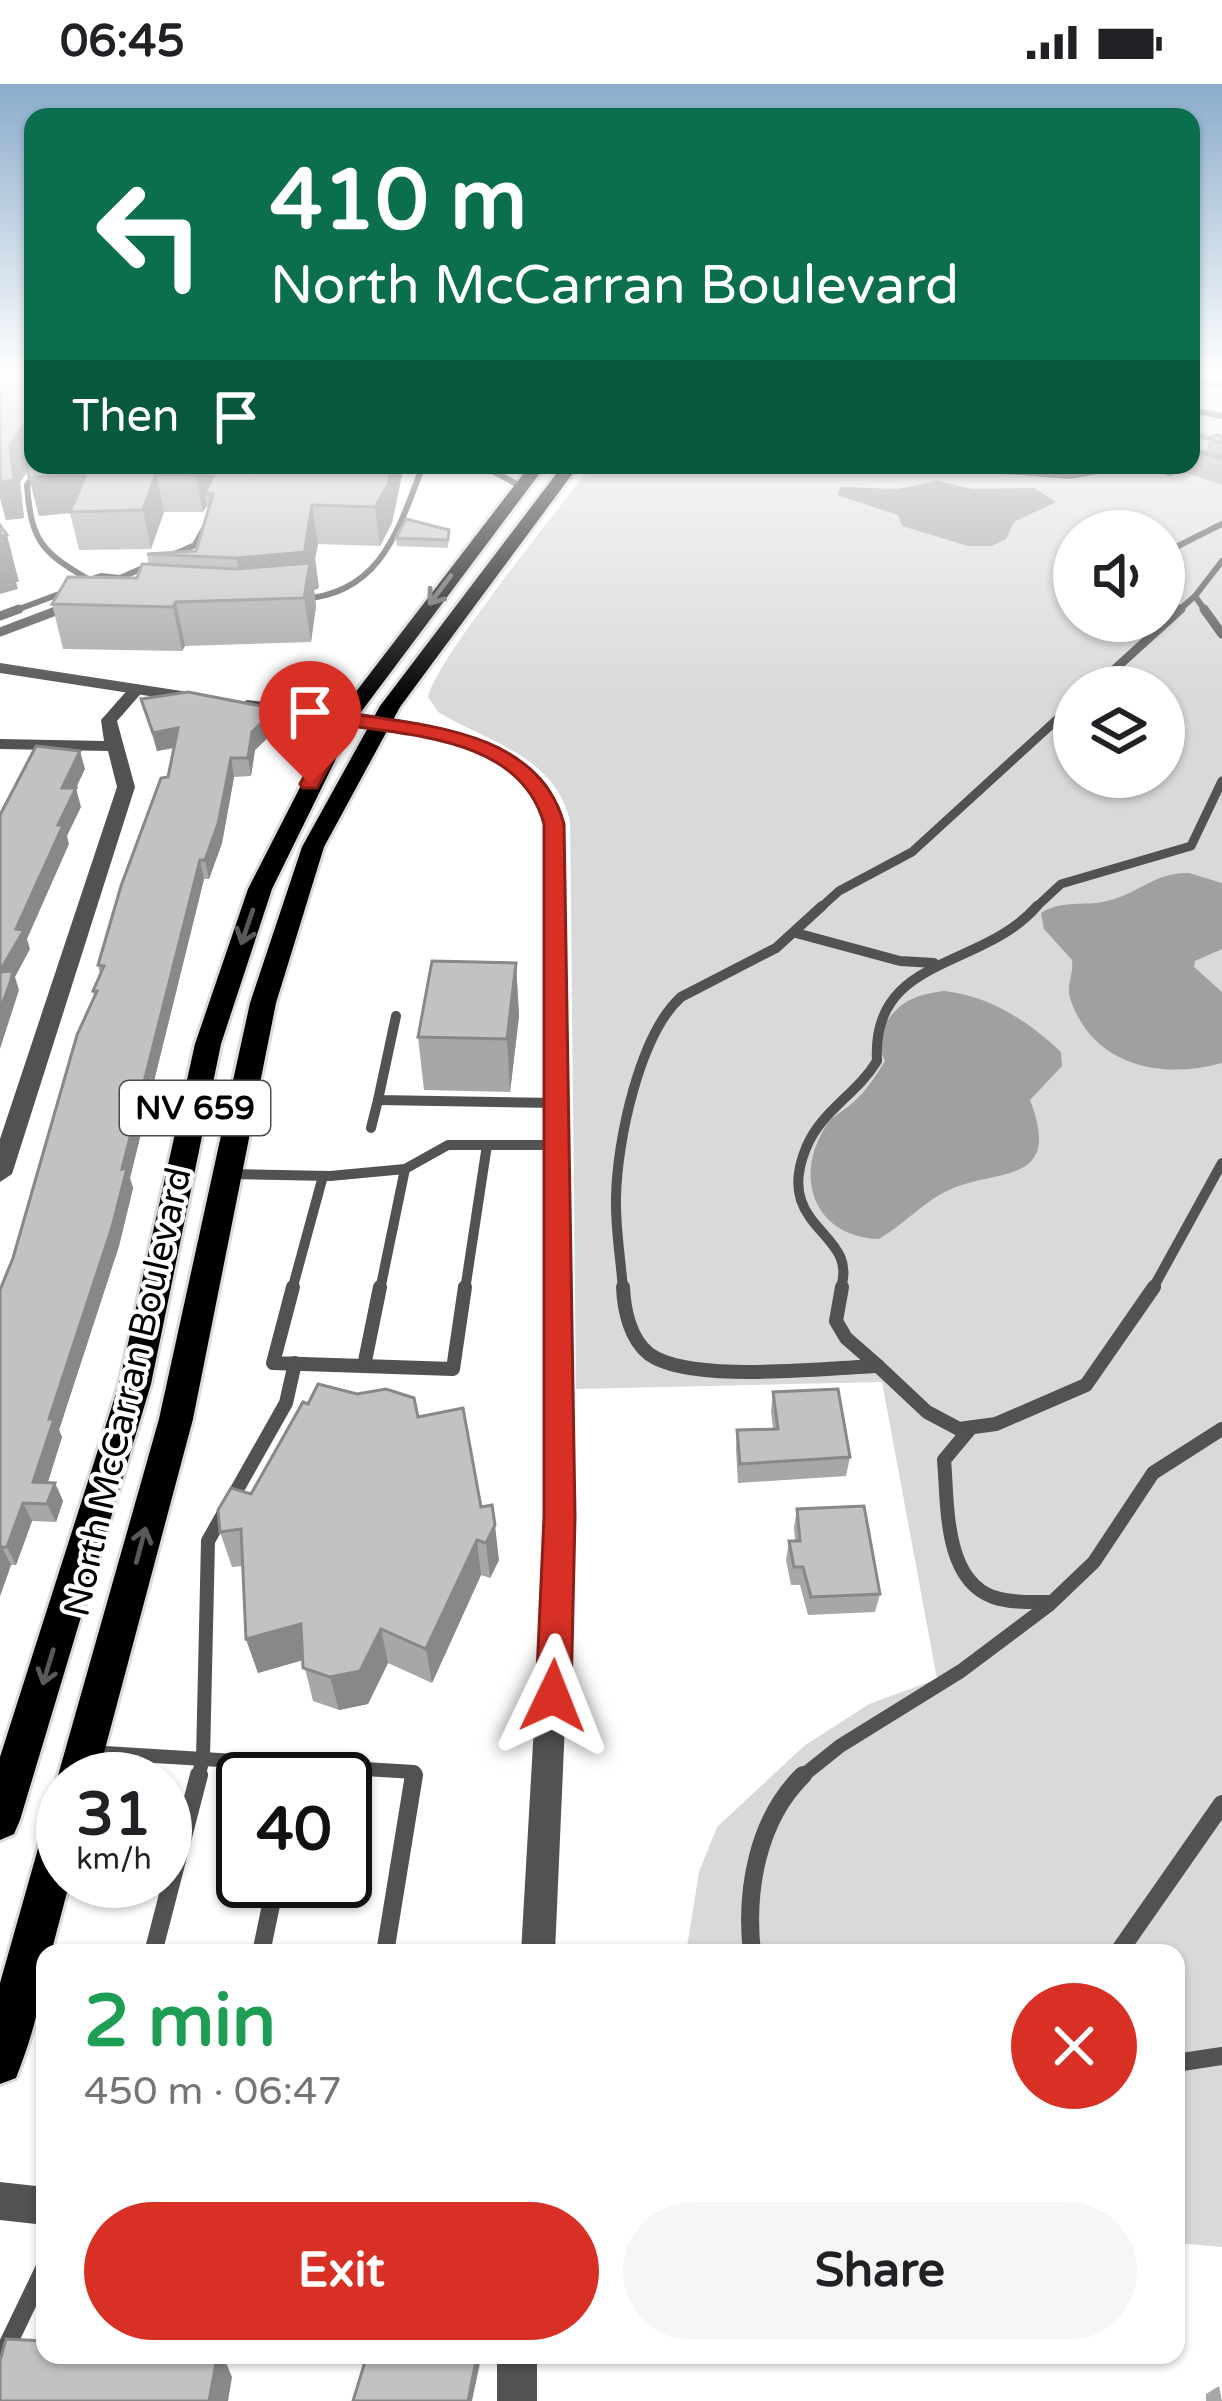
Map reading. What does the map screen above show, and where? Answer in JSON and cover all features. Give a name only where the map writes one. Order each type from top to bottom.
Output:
[{"type":"main road","name":"North McCarran Boulevard","points":[[0,1820],[135,1384],[208,1044],[260,889],[345,719],[522,486]]},
{"type":"main road","name":"North McCarran Boulevard","points":[[85,1752],[176,1419],[263,1003],[313,847],[379,724],[435,641],[555,486]]},
{"type":"main road","points":[[0,2062],[42,1908]]},
{"type":"street","points":[[0,668],[379,724],[476,745],[519,767],[534,779],[548,802],[554,824],[560,1517],[538,1944]]},
{"type":"street","points":[[0,1174],[127,787],[127,770],[110,720],[137,689]]},
{"type":"street","points":[[0,743],[116,746]]},
{"type":"street","points":[[0,2201],[36,2205]]},
{"type":"street","points":[[517,2364],[517,2401]]},
{"type":"lane","points":[[27,486],[36,539],[44,554],[88,579],[120,578],[195,545],[209,520]]},
{"type":"lane","points":[[296,599],[331,596],[356,583],[390,543],[414,486]]},
{"type":"lane","points":[[1185,542],[1222,524]]},
{"type":"lane","points":[[1118,666],[1195,596],[1221,563]]},
{"type":"lane","points":[[0,632],[91,597],[115,594],[124,588],[120,578]]},
{"type":"lane","points":[[2,615],[76,588],[88,579]]},
{"type":"lane","points":[[76,588],[91,597]]},
{"type":"lane","points":[[115,594],[128,600]]},
{"type":"lane","points":[[1195,596],[1222,634]]},
{"type":"lane","points":[[2,615],[20,624]]},
{"type":"lane","points":[[878,1366],[706,1371],[670,1366],[646,1352],[633,1334],[619,1269],[620,1156],[643,1064],[669,1008],[694,988],[762,956],[796,933],[839,891],[923,843],[1053,721]]},
{"type":"lane","points":[[1222,781],[1191,846],[1046,892],[1021,923],[940,962],[879,1015],[873,1035],[877,1061],[856,1090],[825,1115],[797,1176],[802,1211],[844,1260],[846,1270],[833,1312],[836,1324],[945,1424],[969,1430],[996,1424],[1073,1391],[1100,1371],[1183,1240],[1222,1163]]},
{"type":"lane","points":[[796,933],[904,962],[940,962]]},
{"type":"lane","points":[[371,1128],[397,1016]]},
{"type":"lane","points":[[378,1100],[556,1103]]},
{"type":"lane","points":[[227,1174],[322,1176],[405,1169],[448,1145],[556,1145]]},
{"type":"lane","points":[[322,1176],[274,1363],[453,1369],[487,1145]]},
{"type":"lane","points":[[364,1366],[405,1169]]},
{"type":"lane","points":[[155,1944],[203,1758],[208,1541],[286,1403],[295,1364]]},
{"type":"lane","points":[[752,1944],[752,1886],[766,1832],[796,1782],[850,1738],[921,1698],[1050,1602],[1100,1555],[1137,1491],[1172,1456],[1222,1429]]},
{"type":"lane","points":[[969,1430],[944,1460],[955,1551],[966,1575],[987,1596],[1050,1602]]},
{"type":"lane","points":[[192,1759],[216,1760]]},
{"type":"lane","points":[[372,1772],[414,1772],[386,1944]]},
{"type":"lane","points":[[1124,1944],[1222,1804]]},
{"type":"lane","points":[[263,1944],[271,1908]]},
{"type":"lane","points":[[1185,2061],[1222,2056]]},
{"type":"lane","points":[[0,2373],[7,2346],[36,2285]]},
{"type":"shaded area","points":[[576,486],[1222,486],[1222,2247],[1185,2244],[1185,1944],[687,1944],[699,1872],[717,1827],[804,1746],[869,1704],[937,1679],[882,1382],[576,1389],[570,821],[562,799],[535,766],[438,712],[428,697],[452,652]]},
{"type":"shaded area","points":[[841,487],[1034,488],[1056,502],[1014,522],[1006,539],[992,546],[968,546],[902,526],[898,515],[837,495]]},
{"type":"shaded area","points":[[1189,873],[1222,883],[1222,949],[1195,961],[1194,967],[1222,992],[1222,1063],[1176,1070],[1153,1068],[1112,1053],[1080,1021],[1069,993],[1072,960],[1044,929],[1041,913],[1058,906],[1107,901],[1166,876]]},
{"type":"shaded area","points":[[944,991],[977,998],[1007,1012],[1061,1052],[1062,1066],[1030,1100],[1038,1149],[1017,1170],[941,1194],[879,1239],[856,1236],[824,1215],[815,1200],[811,1182],[817,1143],[828,1123],[860,1095],[885,1061],[876,1041],[888,1020],[910,1000]]},
{"type":"building","points":[[81,486],[152,486],[143,510],[70,512]]},
{"type":"building","points":[[208,486],[387,486],[375,507],[312,505],[305,549],[314,549],[306,552],[236,558],[147,554],[196,551],[213,494],[204,494]]},
{"type":"building","points":[[406,519],[449,530],[448,540],[396,538]]},
{"type":"building","points":[[310,563],[304,598],[176,602],[173,607],[52,604],[68,577],[137,578],[142,564],[236,569]]},
{"type":"building","points":[[188,692],[276,709],[252,732],[248,758],[231,758],[218,824],[205,860],[200,860],[122,1169],[127,1168],[112,1227],[33,1482],[55,1483],[47,1504],[23,1503],[7,1547],[0,1552],[0,1290],[77,1035],[97,991],[93,991],[104,966],[98,965],[121,886],[161,778],[168,777],[178,728],[153,733],[141,699]]},
{"type":"building","points":[[36,746],[80,751],[62,788],[76,788],[16,929],[24,930],[0,971],[0,815]]},
{"type":"building","points":[[432,961],[516,963],[507,1039],[418,1037]]},
{"type":"building","points":[[13,971],[10,983],[0,1010],[0,972]]},
{"type":"building","points":[[318,1384],[357,1394],[386,1389],[414,1398],[418,1417],[463,1408],[481,1507],[492,1505],[495,1525],[486,1543],[477,1540],[426,1649],[381,1629],[360,1671],[330,1677],[303,1668],[301,1624],[246,1639],[241,1529],[220,1532],[218,1510],[231,1488],[251,1494]]},
{"type":"building","points":[[838,1389],[850,1457],[740,1464],[737,1430],[778,1429],[773,1392]]},
{"type":"building","points":[[864,1506],[880,1594],[811,1597],[803,1567],[794,1567],[789,1541],[800,1541],[797,1509]]},
{"type":"building","points":[[6,2339],[36,2341],[36,2364],[216,2364],[209,2401],[0,2401],[0,2361]]},
{"type":"building","points":[[364,2364],[475,2364],[468,2401],[353,2401]]},
{"type":"route","points":[[310,784],[345,719],[423,730],[476,745],[519,767],[534,779],[554,824],[560,1517],[553,1696]]}]
